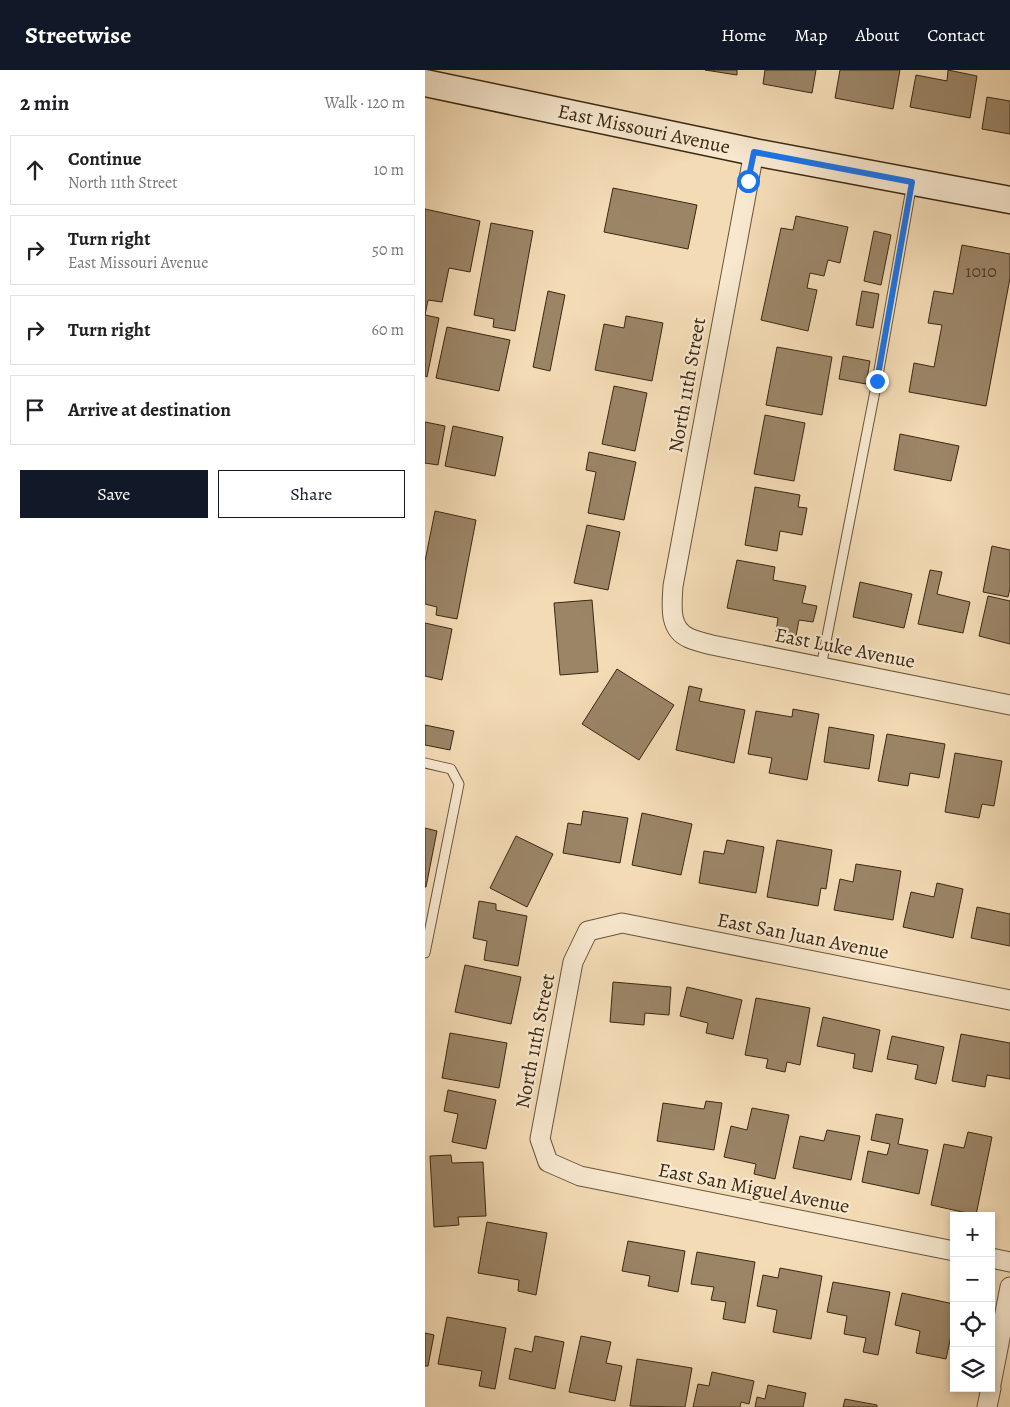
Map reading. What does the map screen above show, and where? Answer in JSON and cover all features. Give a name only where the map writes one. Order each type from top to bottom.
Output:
[{"type":"main road","name":"East Missouri Avenue","points":[[425,83],[754,152],[1010,200]]},
{"type":"street","name":"North 11th Street","points":[[675,627],[671,608],[673,586],[754,152]]},
{"type":"street","name":"East Luke Avenue","points":[[675,627],[687,638],[711,645],[1010,704]]},
{"type":"street","name":"East San Juan Avenue","points":[[588,931],[622,923],[1010,1000]]},
{"type":"street","name":"North 11th Street","points":[[548,1162],[540,1139],[573,962],[588,931]]},
{"type":"street","name":"East San Miguel Avenue","points":[[548,1162],[579,1176],[950,1250]]},
{"type":"street","points":[[995,1259],[1010,1262]]},
{"type":"street","points":[[995,1364],[1010,1287]]},
{"type":"street","points":[[987,1407],[990,1392]]},
{"type":"lane","points":[[821,666],[877,381],[912,182]]},
{"type":"lane","points":[[425,763],[451,769],[459,784],[425,953]]},
{"type":"building","points":[[705,70],[737,70],[737,75]]},
{"type":"building","points":[[765,70],[816,70],[812,93],[763,84]]},
{"type":"building","points":[[840,70],[900,70],[893,109],[835,98]]},
{"type":"building","points":[[948,70],[977,76],[970,118],[910,107],[916,75],[947,81]]},
{"type":"building","points":[[987,97],[1010,101],[1010,134],[982,129]]},
{"type":"building","points":[[613,188],[697,205],[688,249],[604,232]]},
{"type":"building","points":[[425,209],[480,221],[470,272],[449,268],[442,302],[428,300],[425,315]]},
{"type":"building","points":[[796,216],[848,227],[840,263],[828,260],[824,276],[810,273],[807,288],[817,290],[808,331],[761,320],[781,228],[793,230]]},
{"type":"building","points":[[491,223],[533,231],[515,331],[493,327],[494,319],[474,315]]},
{"type":"building","points":[[874,231],[891,235],[881,285],[864,281]]},
{"type":"building","points":[[962,245],[1010,254],[1010,278],[986,406],[909,392],[914,363],[934,367],[942,325],[928,323],[934,291],[953,294]]},
{"type":"building","points":[[548,291],[565,295],[550,371],[533,367]]},
{"type":"building","points":[[862,291],[879,294],[873,328],[856,325]]},
{"type":"building","points":[[425,315],[439,318],[427,377],[425,376]]},
{"type":"building","points":[[626,316],[663,323],[652,381],[595,370],[604,324],[624,328]]},
{"type":"building","points":[[447,327],[510,340],[499,391],[436,378]]},
{"type":"building","points":[[777,347],[832,357],[822,415],[766,405]]},
{"type":"building","points":[[843,356],[870,361],[866,384],[839,379]]},
{"type":"building","points":[[614,386],[647,393],[635,451],[602,444]]},
{"type":"building","points":[[765,415],[805,423],[794,481],[754,474]]},
{"type":"building","points":[[425,422],[445,426],[438,465],[425,463]]},
{"type":"building","points":[[453,426],[503,437],[495,476],[445,466]]},
{"type":"building","points":[[900,434],[959,446],[951,481],[894,470]]},
{"type":"building","points":[[589,452],[636,462],[624,520],[588,513],[596,472],[586,470]]},
{"type":"building","points":[[755,487],[800,495],[798,507],[807,508],[802,535],[780,531],[777,551],[745,545]]},
{"type":"building","points":[[435,511],[476,520],[457,619],[436,615],[437,607],[425,604],[425,561]]},
{"type":"building","points":[[587,525],[620,532],[608,590],[574,583]]},
{"type":"building","points":[[992,546],[1010,550],[1010,588],[1008,597],[983,592]]},
{"type":"building","points":[[737,560],[775,567],[773,580],[806,586],[802,603],[817,606],[813,622],[799,620],[796,636],[776,632],[778,618],[727,608]]},
{"type":"building","points":[[930,570],[942,572],[937,594],[970,602],[963,633],[918,624]]},
{"type":"building","points":[[860,582],[912,594],[904,628],[853,617]]},
{"type":"building","points":[[988,596],[1010,601],[1010,644],[979,636]]},
{"type":"building","points":[[592,600],[598,672],[560,675],[554,603]]},
{"type":"building","points":[[425,623],[452,629],[442,680],[425,676]]},
{"type":"building","points":[[617,669],[674,705],[639,760],[582,724]]},
{"type":"building","points":[[689,686],[702,689],[699,701],[745,710],[734,763],[676,750]]},
{"type":"building","points":[[793,709],[819,714],[807,780],[769,773],[772,758],[748,754],[756,711],[792,717]]},
{"type":"building","points":[[425,725],[454,731],[450,750],[425,745]]},
{"type":"building","points":[[829,727],[874,735],[869,769],[824,762]]},
{"type":"building","points":[[887,734],[945,744],[939,778],[910,773],[908,786],[878,781]]},
{"type":"building","points":[[955,753],[1002,761],[994,806],[982,804],[979,818],[945,812]]},
{"type":"building","points":[[583,811],[628,818],[620,863],[563,853],[568,823],[581,825]]},
{"type":"building","points":[[642,813],[692,824],[681,875],[632,865]]},
{"type":"building","points":[[425,828],[437,831],[426,887],[425,887]]},
{"type":"building","points":[[516,836],[553,854],[527,907],[490,888]]},
{"type":"building","points":[[727,840],[764,847],[756,893],[699,883],[704,851],[724,854]]},
{"type":"building","points":[[777,840],[832,850],[826,889],[821,888],[818,906],[767,897]]},
{"type":"building","points":[[856,864],[901,871],[893,920],[834,910],[840,879],[853,882]]},
{"type":"building","points":[[937,883],[963,889],[953,938],[903,927],[911,892],[934,897]]},
{"type":"building","points":[[479,901],[496,904],[496,910],[527,916],[518,966],[484,960],[487,941],[473,938]]},
{"type":"building","points":[[977,907],[1010,914],[1010,946],[971,938]]},
{"type":"building","points":[[465,965],[521,977],[511,1024],[455,1012]]},
{"type":"building","points":[[613,982],[671,987],[669,1015],[645,1013],[644,1025],[610,1022]]},
{"type":"building","points":[[687,987],[742,1000],[733,1039],[706,1033],[708,1023],[680,1016]]},
{"type":"building","points":[[756,998],[810,1008],[800,1065],[787,1062],[785,1072],[766,1068],[768,1059],[745,1055]]},
{"type":"building","points":[[823,1017],[880,1030],[872,1072],[853,1068],[855,1054],[817,1046]]},
{"type":"building","points":[[450,1033],[507,1043],[499,1088],[442,1078]]},
{"type":"building","points":[[961,1034],[1010,1043],[1010,1079],[987,1075],[985,1087],[952,1081]]},
{"type":"building","points":[[892,1036],[944,1047],[936,1084],[915,1079],[918,1065],[887,1059]]},
{"type":"building","points":[[448,1090],[496,1100],[486,1149],[452,1142],[458,1114],[444,1111]]},
{"type":"building","points":[[706,1101],[722,1103],[714,1150],[657,1141],[663,1103],[704,1109]]},
{"type":"building","points":[[752,1108],[789,1115],[775,1179],[754,1174],[756,1164],[724,1157],[731,1126],[747,1130]]},
{"type":"building","points":[[876,1114],[903,1119],[898,1144],[928,1150],[919,1194],[862,1182],[868,1151],[887,1155],[890,1144],[871,1140]]},
{"type":"building","points":[[827,1130],[860,1136],[851,1180],[793,1168],[800,1136],[824,1141]]},
{"type":"building","points":[[968,1132],[992,1137],[977,1212],[962,1212],[931,1205],[944,1144],[964,1148]]},
{"type":"building","points":[[451,1155],[452,1163],[483,1162],[486,1216],[458,1217],[459,1225],[434,1227],[430,1156]]},
{"type":"building","points":[[487,1222],[547,1233],[536,1295],[518,1291],[519,1280],[478,1273]]},
{"type":"building","points":[[628,1241],[685,1251],[678,1292],[648,1286],[650,1276],[622,1271]]},
{"type":"building","points":[[697,1252],[755,1262],[745,1323],[723,1319],[726,1302],[711,1300],[714,1287],[691,1284]]},
{"type":"building","points":[[780,1268],[822,1276],[811,1339],[773,1332],[777,1310],[757,1306],[763,1275],[778,1278]]},
{"type":"building","points":[[833,1282],[890,1292],[878,1355],[863,1352],[866,1338],[844,1334],[847,1316],[827,1312]]},
{"type":"building","points":[[902,1293],[950,1303],[950,1340],[946,1359],[916,1353],[920,1331],[895,1325]]},
{"type":"building","points":[[447,1317],[506,1328],[495,1389],[479,1386],[482,1371],[438,1364]]},
{"type":"building","points":[[425,1333],[434,1335],[428,1366],[425,1366]]},
{"type":"building","points":[[535,1336],[564,1342],[555,1389],[509,1379],[515,1348],[532,1352]]},
{"type":"building","points":[[581,1336],[611,1342],[606,1363],[622,1366],[615,1401],[569,1392]]},
{"type":"building","points":[[637,1359],[692,1368],[685,1407],[630,1406]]},
{"type":"building","points":[[712,1372],[754,1381],[749,1404],[741,1402],[740,1407],[693,1407],[698,1384],[709,1386]]},
{"type":"building","points":[[768,1385],[806,1393],[803,1407],[755,1407],[757,1397],[765,1399]]},
{"type":"building","points":[[845,1399],[877,1405],[877,1407],[843,1407]]},
{"type":"route","points":[[748,181],[754,152],[912,182],[877,381]]}]
